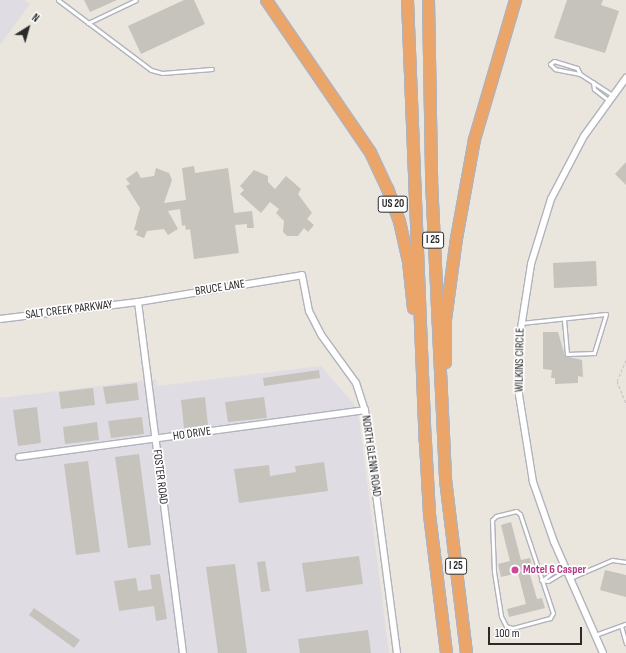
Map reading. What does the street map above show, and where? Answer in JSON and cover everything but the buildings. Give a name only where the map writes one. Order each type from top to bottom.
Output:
[{"type":"highway","name":"US 20","points":[[266,0],[370,152],[400,221],[408,261],[425,442]]},
{"type":"highway","name":"I 25","points":[[407,0],[429,514],[446,653]]},
{"type":"highway","name":"I 25","points":[[428,0],[431,180],[445,479],[466,653]]},
{"type":"highway","points":[[445,479],[445,319],[456,238],[474,139],[515,0]]},
{"type":"street","name":"WILKINS CIRCLE","points":[[604,653],[566,570],[542,512],[526,448],[519,395],[521,323],[531,264],[551,200],[584,136],[608,100],[626,78]]},
{"type":"street","name":"BRUCE LANE","points":[[138,302],[302,275]]},
{"type":"street","name":"NORTH GLENN ROAD","points":[[302,275],[309,311],[322,336],[356,383],[365,410],[397,653]]},
{"type":"street","name":"SALT CREEK PARKWAY","points":[[0,319],[138,302]]},
{"type":"street","name":"FOSTER ROAD","points":[[138,302],[183,653]]},
{"type":"street","name":"HO DRIVE","points":[[19,457],[365,410]]},
{"type":"lane","points":[[58,0],[151,70],[162,74],[212,69]]},
{"type":"lane","points":[[88,23],[136,0]]},
{"type":"lane","points":[[580,74],[578,68],[554,61],[550,64],[555,69],[580,74],[612,95]]},
{"type":"lane","points":[[593,82],[594,89],[608,100]]},
{"type":"lane","points":[[521,323],[564,318],[606,314],[594,353],[567,354],[564,318]]},
{"type":"lane","points":[[516,511],[520,514],[542,579],[552,613],[550,618],[512,628],[506,626],[501,616],[494,572],[492,520],[496,516],[516,511]]},
{"type":"lane","points":[[570,578],[612,560],[626,562]]},
{"type":"lane","points":[[542,579],[548,581],[557,578],[560,573],[566,570]]},
{"type":"lane","points":[[542,579],[554,571],[560,573]]},
{"type":"lane","points":[[595,635],[626,624]]},
{"type":"lane","points":[[621,626],[626,643]]},
{"type":"path","points":[[626,360],[617,381],[626,402]]},
{"type":"shaded area","points":[[0,0],[24,0],[30,4],[0,45]]},
{"type":"shaded area","points":[[321,366],[355,405],[359,419],[389,653],[0,653],[0,398],[156,379],[157,386]]},
{"type":"place","name":"Motel 6 Casper","points":[[515,570]]}]
